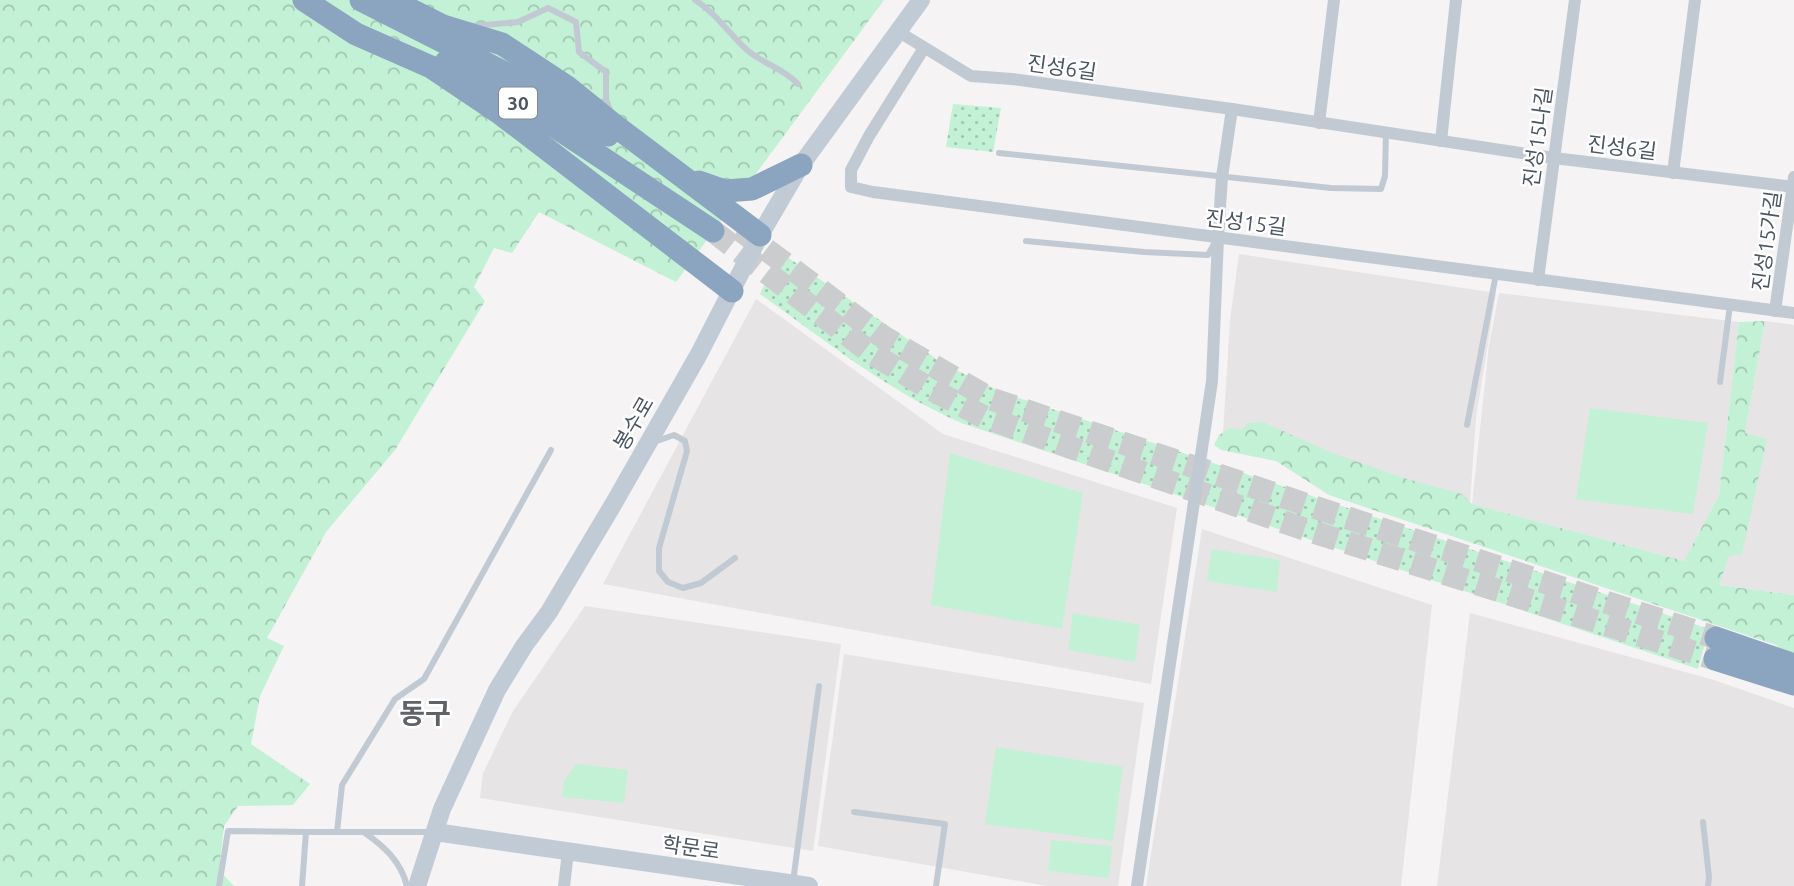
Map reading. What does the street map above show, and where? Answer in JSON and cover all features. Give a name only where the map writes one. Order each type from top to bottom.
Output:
[{"type":"highway","points":[[304,0],[356,34],[432,67],[478,98],[732,291]]},
{"type":"highway","name":"30","points":[[309,0],[397,35],[498,89],[720,226],[609,136],[505,73],[362,0]]},
{"type":"highway","points":[[391,0],[443,26],[502,44],[566,86],[760,234]]},
{"type":"highway","points":[[685,177],[725,191],[752,189],[800,165]]},
{"type":"highway","points":[[1794,665],[1716,648],[1794,684]]},
{"type":"main road","name":"봉수로","points":[[417,886],[442,809],[497,690],[561,591],[647,446],[699,354],[760,234],[800,165],[921,0]]},
{"type":"main road","name":"학문로","points":[[435,832],[801,885]]},
{"type":"street","points":[[1319,123],[1334,0]]},
{"type":"street","points":[[1441,141],[1456,0]]},
{"type":"street","name":"진성15나길","points":[[1538,279],[1575,0]]},
{"type":"street","name":"진성6길","points":[[1673,173],[1695,0]]},
{"type":"street","name":"진성6길","points":[[899,32],[971,76],[1012,79],[1232,109],[1554,158],[1794,184]]},
{"type":"street","name":"진성15길","points":[[924,48],[851,170],[851,187],[886,194],[1794,313]]},
{"type":"street","points":[[1138,886],[1208,415],[1215,342],[1222,177],[1232,109]]},
{"type":"street","name":"진성15가길","points":[[1775,311],[1794,184]]},
{"type":"street","points":[[564,886],[568,852]]},
{"type":"lane","points":[[695,0],[707,7],[749,52],[789,75],[798,84]]},
{"type":"lane","points":[[443,26],[487,26],[518,22],[548,8],[576,22],[579,52],[606,72],[606,99],[614,125]]},
{"type":"lane","points":[[999,153],[1331,188],[1381,189],[1385,176],[1386,132]]},
{"type":"lane","points":[[1026,241],[1208,255],[1218,238]]},
{"type":"lane","points":[[1467,425],[1496,274]]},
{"type":"lane","points":[[1720,382],[1731,305]]},
{"type":"lane","points":[[647,446],[661,438],[674,435],[685,441],[687,451],[659,548],[659,571],[668,582],[684,588],[701,583],[735,558]]},
{"type":"lane","points":[[337,832],[342,785],[395,699],[424,679],[551,450]]},
{"type":"lane","points":[[801,885],[819,686]]},
{"type":"lane","points":[[854,811],[945,824],[936,886]]},
{"type":"lane","points":[[1703,822],[1708,886]]},
{"type":"lane","points":[[219,886],[229,831],[435,832]]},
{"type":"lane","points":[[302,886],[306,832]]},
{"type":"lane","points":[[364,832],[389,852],[404,874],[407,886]]},
{"type":"shaded area","points":[[1239,254],[1496,293],[1476,418],[1470,503],[1223,433],[1230,320]]},
{"type":"shaded area","points":[[1499,293],[1739,322],[1719,495],[1684,561],[1472,504],[1489,345]]},
{"type":"shaded area","points":[[756,299],[943,434],[1177,508],[1151,684],[603,584]]},
{"type":"shaded area","points":[[1765,321],[1794,325],[1794,595],[1719,585],[1766,439],[1745,433]]},
{"type":"shaded area","points":[[1202,529],[1432,605],[1401,886],[1146,886]]},
{"type":"shaded area","points":[[585,606],[841,644],[813,851],[480,798],[483,773],[513,711]]},
{"type":"shaded area","points":[[1470,613],[1714,680],[1794,708],[1794,886],[1437,886]]},
{"type":"shaded area","points":[[844,654],[1144,703],[1118,886],[1047,886],[818,846]]},
{"type":"green space","points":[[0,0],[884,0],[676,282],[539,212],[512,253],[494,248],[474,287],[485,301],[395,450],[326,532],[267,638],[284,646],[260,696],[251,744],[310,784],[293,805],[238,806],[224,826],[219,870],[234,886],[0,886]]},
{"type":"green space","points":[[953,104],[1001,108],[993,152],[946,147]]},
{"type":"green space","points":[[780,252],[944,364],[1001,392],[1709,629],[1698,669],[964,424],[884,381],[760,294]]},
{"type":"green space","points":[[1765,321],[1745,433],[1767,439],[1742,554],[1729,556],[1719,585],[1794,595],[1794,660],[1776,645],[1329,495],[1276,461],[1221,450],[1214,445],[1219,435],[1230,428],[1242,430],[1248,423],[1263,422],[1332,453],[1407,479],[1462,494],[1472,504],[1684,561],[1719,495],[1739,322]]},
{"type":"green space","points":[[1590,408],[1708,423],[1693,514],[1576,499]]},
{"type":"green space","points":[[950,453],[1083,493],[1062,629],[931,605]]},
{"type":"green space","points":[[1212,549],[1280,560],[1277,592],[1207,581]]},
{"type":"green space","points":[[1073,613],[1140,625],[1135,662],[1068,650]]},
{"type":"green space","points":[[996,747],[1123,767],[1113,841],[985,824]]},
{"type":"green space","points":[[576,764],[628,770],[624,803],[562,797],[564,781]]},
{"type":"green space","points":[[1051,840],[1112,846],[1109,878],[1048,871]]},
{"type":"tunnel","points":[[739,229],[880,335],[991,399],[1716,638]]},
{"type":"tunnel","points":[[713,231],[871,353],[925,386],[984,417],[1304,529],[1715,659]]},
{"type":"district","name":"동구","points":[[425,712]]}]
